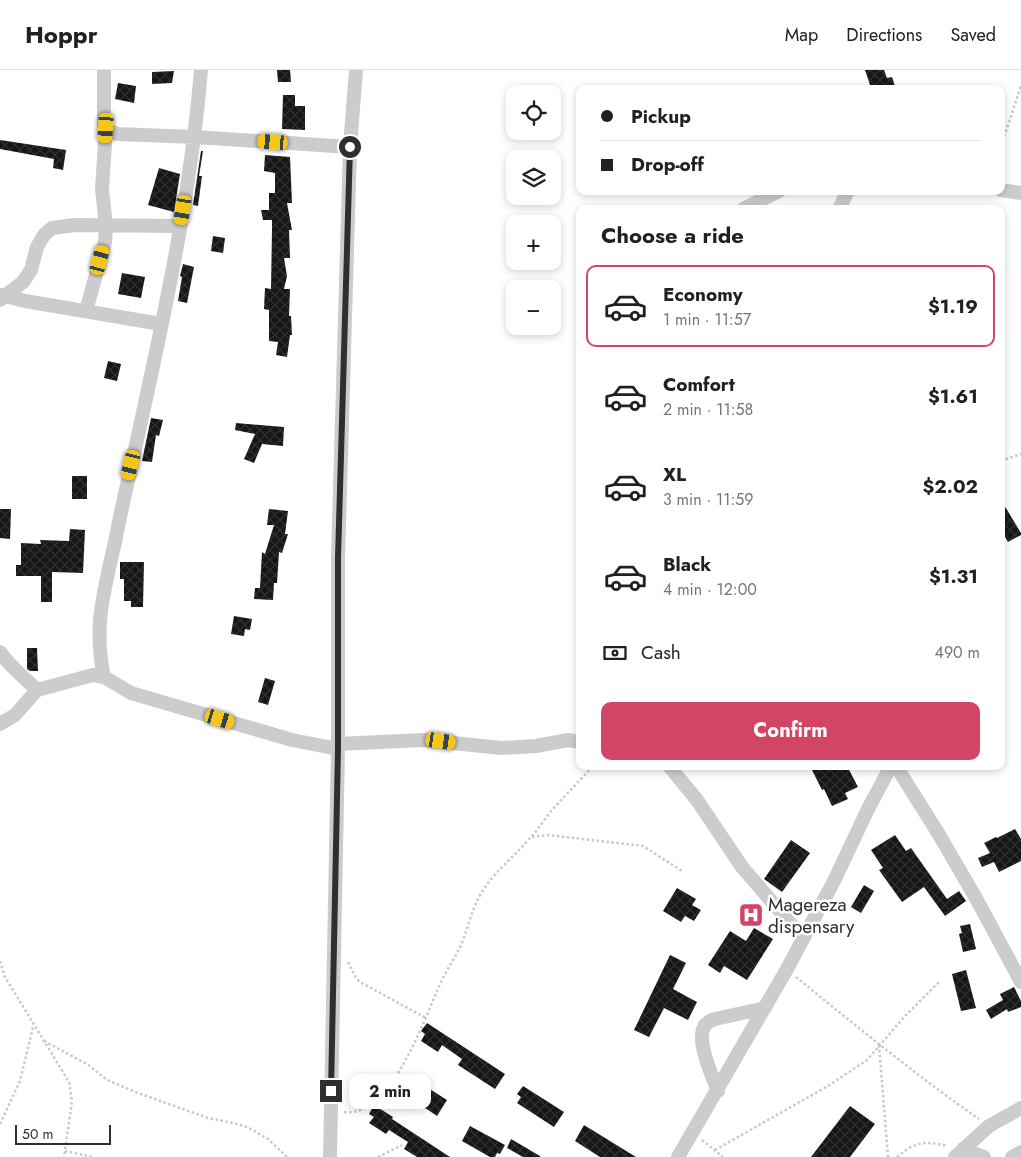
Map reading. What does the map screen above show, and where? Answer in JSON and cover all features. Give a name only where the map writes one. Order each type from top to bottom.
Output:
[{"type":"street","points":[[86,311],[105,242],[106,226],[102,189],[106,128],[103,118],[104,70]]},
{"type":"street","points":[[104,677],[98,638],[100,615],[173,273],[195,137],[201,70]]},
{"type":"street","points":[[330,1157],[338,747],[338,558],[352,73]]},
{"type":"street","points":[[106,128],[117,134],[350,147]]},
{"type":"street","points":[[1005,191],[1021,193]]},
{"type":"street","points":[[751,205],[771,195]]},
{"type":"street","points":[[1,297],[17,288],[23,282],[31,270],[37,247],[44,235],[52,228],[75,224],[180,226]]},
{"type":"street","points":[[1,297],[161,324]]},
{"type":"street","points":[[0,652],[6,662],[20,672],[37,690]]},
{"type":"street","points":[[0,724],[14,715],[37,690],[93,675],[104,677],[131,693],[292,740],[338,747],[423,740],[502,748],[536,746],[568,740],[576,741]]},
{"type":"street","points":[[672,770],[692,793],[742,867],[804,938]]},
{"type":"street","points":[[678,1157],[718,1091],[804,938],[889,770]]},
{"type":"street","points":[[899,770],[982,908],[1021,982]]},
{"type":"street","points":[[718,1091],[703,1046],[704,1028],[715,1018],[765,1008]]},
{"type":"street","points":[[959,1153],[989,1126],[1021,1108]]},
{"type":"street","points":[[1012,1157],[1021,1152]]},
{"type":"street","points":[[959,1153],[984,1157]]},
{"type":"path","points":[[1005,134],[1021,86]]},
{"type":"path","points":[[1005,460],[1021,454]]},
{"type":"path","points":[[331,1110],[352,1113],[367,1107],[380,1096],[399,1073],[426,1018],[440,982],[461,945],[478,897],[588,770]]},
{"type":"path","points":[[531,838],[548,835],[640,845],[682,871]]},
{"type":"path","points":[[346,956],[352,973],[360,982],[426,1018]]},
{"type":"path","points":[[0,961],[5,977],[69,1082],[72,1101],[64,1157]]},
{"type":"path","points":[[787,969],[879,1045],[940,1092],[989,1126]]},
{"type":"path","points":[[715,1150],[828,1086],[867,1060],[940,981]]},
{"type":"path","points":[[0,1124],[20,1081],[34,1026]]},
{"type":"path","points":[[44,1041],[87,1064],[107,1080],[208,1118],[249,1128],[268,1139],[287,1157]]},
{"type":"path","points":[[879,1045],[888,1157]]},
{"type":"path","points":[[693,1133],[723,1157]]},
{"type":"path","points":[[897,1157],[906,1149],[919,1143],[933,1142],[959,1153]]},
{"type":"path","points":[[378,1157],[402,1145]]},
{"type":"path","points":[[65,1151],[94,1157]]},
{"type":"building","points":[[277,70],[290,70],[291,82],[278,82]]},
{"type":"building","points":[[865,70],[884,70],[887,78],[892,77],[895,85],[870,85]]},
{"type":"building","points":[[174,71],[172,83],[152,84],[152,72]]},
{"type":"building","points":[[118,83],[136,86],[134,103],[115,99]]},
{"type":"building","points":[[283,95],[295,95],[295,106],[305,106],[305,130],[282,129]]},
{"type":"building","points":[[0,140],[66,150],[63,170],[53,168],[54,159],[0,149]]},
{"type":"building","points":[[201,151],[203,151],[199,176],[202,176],[198,206],[193,205]]},
{"type":"building","points":[[265,155],[290,157],[292,203],[287,203],[292,230],[289,230],[290,258],[284,258],[287,276],[284,289],[290,289],[289,316],[291,316],[292,335],[290,335],[287,357],[276,355],[278,342],[269,341],[269,310],[264,309],[265,288],[271,289],[272,220],[263,220],[261,210],[269,210],[269,193],[275,193],[275,173],[264,171]]},
{"type":"building","points":[[159,168],[180,174],[174,212],[148,205]]},
{"type":"building","points":[[213,236],[225,238],[223,253],[211,251]]},
{"type":"building","points":[[183,264],[194,267],[187,303],[178,301]]},
{"type":"building","points":[[122,273],[145,277],[141,298],[118,294]]},
{"type":"building","points":[[108,361],[121,364],[117,381],[104,378]]},
{"type":"building","points":[[151,418],[163,420],[159,436],[156,435],[152,462],[142,461]]},
{"type":"building","points":[[236,423],[284,427],[283,446],[262,444],[254,463],[244,459],[255,434],[235,430]]},
{"type":"building","points":[[72,476],[87,476],[87,499],[72,499]]},
{"type":"building","points":[[1005,507],[1021,533],[1021,535],[1008,542],[1005,537]]},
{"type":"building","points":[[0,509],[11,509],[10,539],[0,538]]},
{"type":"building","points":[[269,509],[288,511],[285,534],[288,534],[282,553],[279,552],[277,583],[274,583],[273,600],[254,599],[255,588],[260,588],[262,552],[265,554],[274,525],[267,525]]},
{"type":"building","points":[[70,529],[85,530],[83,573],[52,572],[52,602],[41,602],[41,576],[16,576],[16,565],[21,565],[21,543],[41,544],[40,540],[69,541]]},
{"type":"building","points":[[120,562],[144,562],[143,607],[131,607],[131,601],[124,601],[124,579],[120,579]]},
{"type":"building","points":[[234,616],[252,619],[250,630],[245,629],[244,636],[231,634]]},
{"type":"building","points":[[27,648],[37,648],[38,671],[27,669]]},
{"type":"building","points":[[265,678],[275,681],[268,705],[258,702]]},
{"type":"building","points":[[812,770],[849,770],[858,787],[845,793],[848,799],[832,806],[824,789],[822,790]]},
{"type":"building","points":[[1015,829],[1021,839],[1021,861],[999,872],[994,862],[982,867],[978,858],[990,853],[984,843]]},
{"type":"building","points":[[895,835],[906,851],[911,848],[947,899],[959,891],[966,901],[945,916],[924,887],[902,902],[879,870],[883,868],[871,850]]},
{"type":"building","points":[[791,840],[810,853],[782,892],[764,879]]},
{"type":"building","points":[[864,885],[874,891],[861,913],[851,907]]},
{"type":"building","points":[[677,888],[696,899],[692,905],[701,910],[694,921],[685,916],[681,922],[663,911]]},
{"type":"building","points":[[970,924],[976,949],[963,952],[959,934],[962,933],[960,926]]},
{"type":"building","points":[[754,928],[773,939],[747,980],[724,966],[720,973],[708,965],[730,931],[746,941]]},
{"type":"building","points":[[670,955],[686,963],[673,989],[697,1002],[688,1020],[664,1008],[649,1037],[634,1030]]},
{"type":"building","points":[[966,970],[976,1008],[961,1011],[952,974]]},
{"type":"building","points":[[1014,987],[1021,1001],[1021,1007],[1008,1012],[1007,1009],[991,1019],[986,1010],[1003,1000],[1000,994]]},
{"type":"building","points":[[427,1023],[505,1074],[495,1089],[458,1065],[462,1059],[442,1045],[438,1052],[421,1041],[425,1034],[421,1031]]},
{"type":"building","points":[[406,1074],[447,1100],[437,1116],[400,1091],[405,1085],[401,1082]]},
{"type":"building","points":[[523,1086],[564,1112],[554,1127],[517,1103],[521,1097],[517,1094]]},
{"type":"building","points":[[374,1105],[450,1157],[417,1157],[404,1149],[408,1142],[389,1130],[386,1134],[369,1123],[374,1117],[369,1114]]},
{"type":"building","points":[[850,1106],[875,1124],[850,1157],[811,1157]]},
{"type":"building","points":[[584,1125],[636,1157],[600,1157],[575,1141]]},
{"type":"building","points":[[470,1126],[505,1145],[500,1154],[497,1153],[495,1157],[490,1157],[462,1141]]},
{"type":"building","points":[[511,1139],[540,1157],[523,1157],[507,1148]]},
{"type":"place","name":"Magereza dispensary","points":[[751,915]]},
{"type":"route","points":[[331,1091],[338,749],[338,558],[350,147]]}]
